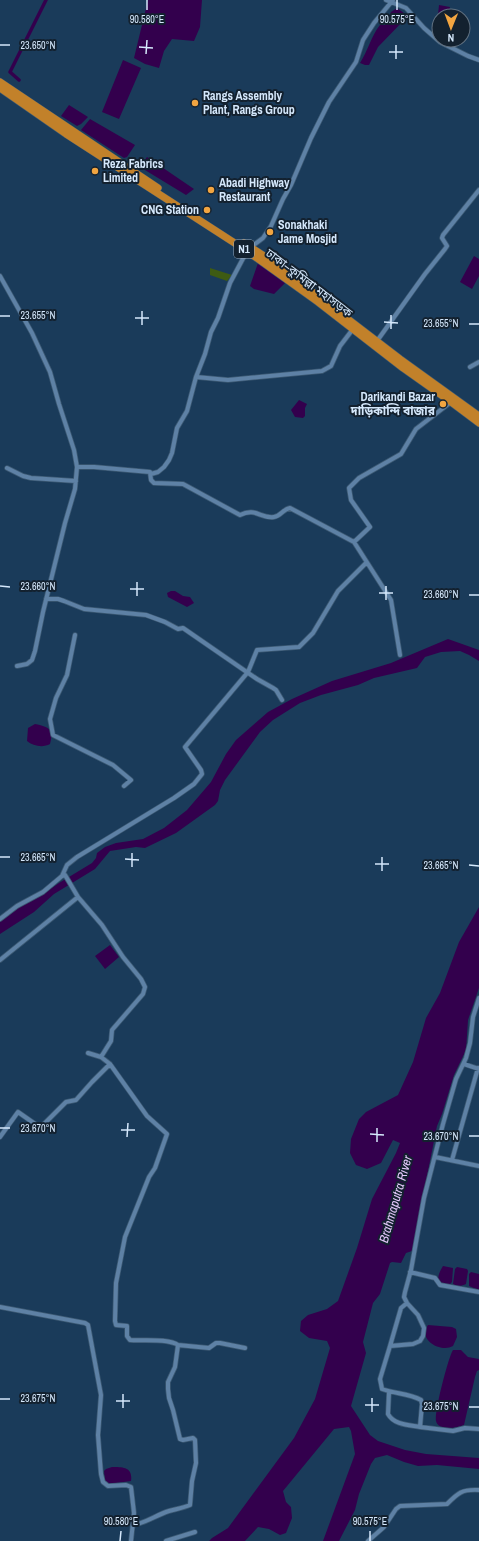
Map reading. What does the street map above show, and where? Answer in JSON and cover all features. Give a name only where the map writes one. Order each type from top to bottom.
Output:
[{"type":"highway","name":"ঢাকা–কুমিল্লা মহাসড়ক","points":[[0,82],[249,249],[402,368],[479,423]]},
{"type":"highway","name":"ঢাকা–কুমিল্লা মহাসড়ক","points":[[0,88],[66,134],[249,249],[272,261],[479,416]]},
{"type":"street","points":[[78,467],[150,472],[151,474],[158,472],[169,460],[172,453],[177,428],[187,411],[196,377],[207,348],[211,332],[218,318],[230,284],[249,249],[262,238],[271,226],[329,102],[356,62],[363,40],[390,1],[406,8],[424,28],[440,42],[479,60]]},
{"type":"street","points":[[377,341],[424,274],[445,249],[447,246],[442,238],[443,235],[479,190]]},
{"type":"street","points":[[0,276],[29,327],[50,372],[78,467],[75,492],[65,522],[40,624],[34,656],[27,664],[17,666]]},
{"type":"street","points":[[196,377],[228,380],[322,371],[331,366],[340,346],[353,329]]},
{"type":"street","points":[[470,367],[479,362]]},
{"type":"street","points":[[354,542],[370,527],[351,500],[349,488],[359,478],[401,454],[416,429],[451,402]]},
{"type":"street","points":[[7,468],[23,476],[31,478],[76,481]]},
{"type":"street","points":[[151,474],[151,480],[154,483],[183,484],[240,515],[245,512],[251,512],[273,517],[279,516],[286,509],[290,508],[296,510],[354,542],[391,600],[400,655]]},
{"type":"street","points":[[0,920],[17,906],[43,892],[64,875],[67,865],[77,857],[174,798],[194,784],[202,774],[201,770],[185,747],[248,672],[256,650],[299,647],[313,634],[338,591],[366,563]]},
{"type":"street","points":[[46,600],[58,599],[84,609],[146,616],[178,628],[183,628],[276,690],[282,700]]},
{"type":"street","points":[[75,635],[67,675],[56,698],[50,718],[53,735],[113,765],[131,780],[124,786]]},
{"type":"street","points":[[64,875],[72,885],[78,897],[102,926],[145,987],[143,994],[112,1030],[111,1041],[101,1057]]},
{"type":"street","points":[[0,960],[78,897]]},
{"type":"street","points":[[390,1346],[414,1344],[422,1339],[424,1328],[418,1315],[407,1303],[404,1297],[424,1198],[456,1079],[464,1064],[470,1043],[473,1017],[479,998]]},
{"type":"street","points":[[88,1053],[101,1057],[110,1064],[147,1116],[167,1134],[155,1168],[149,1178],[125,1238],[116,1283],[116,1324],[126,1325],[127,1336],[130,1340],[176,1343],[178,1345],[209,1348],[216,1343],[220,1343],[245,1348]]},
{"type":"street","points":[[0,1137],[18,1112],[39,1127],[43,1125],[66,1102],[76,1100],[110,1064]]},
{"type":"street","points":[[452,1160],[479,1068],[464,1064]]},
{"type":"street","points":[[435,1157],[479,1166]]},
{"type":"street","points":[[410,1272],[435,1278],[440,1285],[479,1292]]},
{"type":"street","points":[[407,1303],[401,1308],[380,1382],[382,1389],[389,1392],[407,1394],[420,1400],[422,1404],[420,1426]]},
{"type":"street","points":[[0,1307],[88,1324],[101,1395],[98,1435],[101,1474],[103,1482],[108,1486],[130,1484],[132,1486],[134,1513],[131,1541]]},
{"type":"street","points":[[133,1525],[191,1504],[192,1481],[196,1463],[195,1440],[193,1438],[186,1440],[180,1439],[168,1389],[168,1382],[175,1367],[178,1345]]},
{"type":"street","points":[[389,1392],[388,1414],[397,1422],[454,1431],[465,1428],[479,1429]]},
{"type":"street","points":[[368,1541],[384,1527],[396,1509],[400,1506],[448,1504],[459,1493],[468,1490],[479,1490]]},
{"type":"street","points":[[166,1541],[195,1532]]},
{"type":"green space","points":[[210,268],[232,275],[227,281],[210,275]]},
{"type":"water","points":[[148,0],[202,0],[200,27],[194,41],[172,39],[164,51],[159,68],[145,64],[134,58]]},
{"type":"water","points":[[439,5],[450,7],[450,8],[439,8]]},
{"type":"water","points":[[397,8],[408,16],[378,47],[369,65],[360,63],[377,29],[380,25],[385,25],[391,12]]},
{"type":"water","points":[[123,60],[141,68],[119,119],[102,112]]},
{"type":"water","points":[[69,105],[88,117],[77,126],[61,116]]},
{"type":"water","points":[[90,119],[135,145],[127,157],[124,158],[81,130]]},
{"type":"water","points":[[147,157],[194,189],[186,195],[140,167]]},
{"type":"water","points":[[474,256],[479,259],[479,276],[472,289],[460,282]]},
{"type":"water","points":[[258,263],[287,281],[274,294],[254,289],[250,286]]},
{"type":"water","points":[[299,400],[307,404],[305,408],[305,416],[303,418],[295,417],[291,410]]},
{"type":"water","points":[[175,591],[183,596],[190,597],[194,603],[187,607],[168,597],[167,593]]},
{"type":"water","points":[[448,639],[479,650],[479,661],[460,651],[441,652],[425,657],[417,668],[374,678],[358,685],[321,695],[300,703],[273,720],[260,732],[225,780],[220,790],[218,801],[215,805],[176,833],[145,848],[136,847],[110,851],[95,869],[54,894],[34,912],[0,934],[0,920],[17,908],[39,897],[92,863],[96,858],[97,853],[105,847],[116,843],[143,839],[164,828],[187,810],[211,782],[226,754],[236,740],[268,712],[292,699],[332,681],[391,663]]},
{"type":"water","points":[[35,724],[44,726],[51,732],[50,744],[38,746],[27,741],[28,728]]},
{"type":"water","name":"Brahmaputra River","points":[[479,907],[479,988],[468,1020],[466,1050],[454,1075],[437,1126],[412,1251],[406,1253],[401,1263],[390,1263],[380,1294],[373,1303],[363,1342],[366,1353],[351,1406],[370,1435],[378,1441],[405,1450],[426,1454],[479,1458],[479,1469],[437,1465],[418,1466],[387,1455],[375,1458],[371,1464],[359,1494],[355,1510],[339,1541],[323,1541],[355,1454],[349,1427],[334,1429],[283,1491],[286,1502],[291,1507],[292,1518],[286,1533],[280,1535],[269,1529],[258,1527],[245,1541],[209,1541],[228,1528],[294,1438],[315,1399],[330,1348],[327,1341],[309,1338],[300,1331],[301,1321],[308,1315],[327,1309],[338,1301],[357,1248],[372,1199],[400,1143],[393,1140],[381,1163],[367,1169],[356,1165],[350,1153],[351,1139],[359,1119],[366,1112],[398,1095],[413,1062],[426,1018],[440,993],[459,942]]},
{"type":"water","points":[[110,945],[119,957],[105,969],[95,956]]},
{"type":"water","points":[[443,1266],[453,1268],[452,1282],[449,1285],[439,1282],[438,1280]]},
{"type":"water","points":[[457,1267],[467,1269],[468,1271],[466,1284],[460,1286],[453,1284],[455,1269]]},
{"type":"water","points":[[471,1272],[479,1274],[479,1290],[469,1286],[469,1274]]},
{"type":"water","points":[[428,1325],[452,1327],[456,1329],[457,1337],[453,1346],[442,1348],[432,1344],[426,1336],[425,1330]]},
{"type":"water","points":[[453,1350],[461,1350],[468,1357],[479,1359],[479,1370],[477,1371],[475,1377],[464,1425],[448,1428],[437,1424],[436,1416],[442,1386]]},
{"type":"water","points":[[112,1467],[129,1470],[131,1481],[108,1484],[105,1481],[104,1471]]},
{"type":"waterway","points":[[19,80],[10,72],[46,0]]},
{"type":"place","name":"Rangs Assembly Plant, Rangs Group","points":[[195,103]]},
{"type":"place","name":"Reza Fabrics Limited","points":[[95,171]]},
{"type":"place","name":"Abadi Highway Restaurant","points":[[211,190]]},
{"type":"place","name":"CNG Station","points":[[207,210]]},
{"type":"place","name":"Sonakhaki Jame Mosjid","points":[[270,232]]},
{"type":"place","name":"Darikandi Bazar দাড়িকান্দি বাজার","points":[[443,404]]}]
